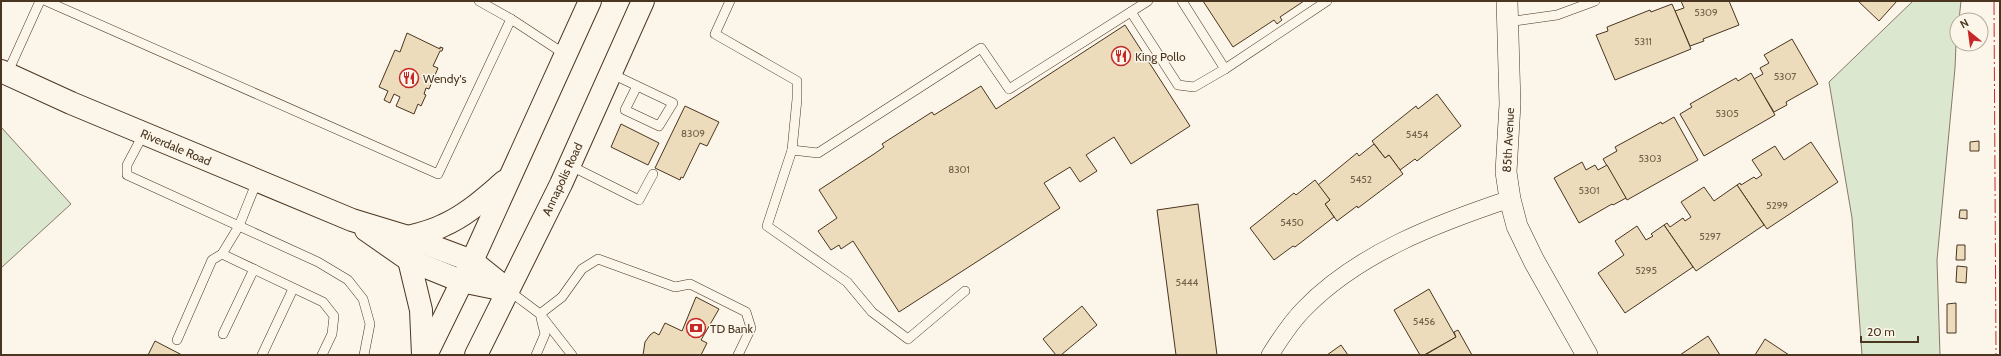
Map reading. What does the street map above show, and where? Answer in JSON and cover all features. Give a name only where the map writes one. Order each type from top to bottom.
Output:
[{"type":"main road","points":[[426,355],[472,261],[590,1]]},
{"type":"main road","name":"Annapolis Road","points":[[476,355],[569,166],[643,1]]},
{"type":"main road","name":"Riverdale Road","points":[[4,72],[71,103],[352,220],[408,237],[472,261],[508,290]]},
{"type":"main road","points":[[408,237],[444,226],[479,203],[511,176]]},
{"type":"main road","name":"Riverdale Road","points":[[352,220],[409,260],[462,282],[508,290]]},
{"type":"main road","points":[[409,260],[421,310],[423,355]]},
{"type":"street","name":"85th Avenue","points":[[1507,1],[1510,104],[1506,172],[1510,199],[1517,226],[1534,261],[1587,355]]},
{"type":"street","points":[[1270,355],[1304,309],[1323,290],[1342,276],[1386,250],[1419,234],[1476,210],[1510,199]]},
{"type":"lane","points":[[4,72],[40,1]]},
{"type":"lane","points":[[46,1],[438,174],[511,19]]},
{"type":"lane","points":[[479,1],[511,19],[566,55]]},
{"type":"lane","points":[[730,1],[715,34],[797,81],[797,99],[792,150],[767,226],[847,282],[872,312],[908,339],[965,291]]},
{"type":"lane","points":[[792,150],[818,153],[981,48],[1009,89],[1148,1]]},
{"type":"lane","points":[[1182,1],[1226,69]]},
{"type":"lane","points":[[1131,12],[1178,85],[1194,87],[1226,69],[1327,1]]},
{"type":"lane","points":[[1507,22],[1557,15],[1595,1]]},
{"type":"lane","points":[[610,73],[673,103],[659,126],[625,110],[637,86]]},
{"type":"lane","points":[[144,134],[127,165],[127,175],[318,262],[348,280],[363,299],[370,324],[364,355]]},
{"type":"lane","points":[[569,166],[639,200],[652,174]]},
{"type":"lane","points":[[177,340],[212,260],[222,254],[238,226],[257,181]]},
{"type":"lane","points":[[222,254],[322,302],[334,316],[332,334],[322,355]]},
{"type":"lane","points":[[540,314],[562,297],[582,269],[598,259],[675,287],[690,284],[746,312],[751,328],[738,355]]},
{"type":"lane","points":[[223,334],[254,269]]},
{"type":"lane","points":[[262,355],[293,289]]},
{"type":"lane","points":[[508,290],[540,314],[572,355]]},
{"type":"lane","points":[[536,355],[545,334],[540,314]]},
{"type":"green space","points":[[1913,1],[1961,1],[1960,12],[1949,12],[1949,52],[1956,52],[1937,260],[1940,355],[1862,355],[1852,218],[1829,82]]},
{"type":"green space","points":[[1,127],[71,204],[1,268]]},
{"type":"building","points":[[1203,1],[1304,1],[1280,17],[1282,20],[1277,24],[1274,20],[1233,47]]},
{"type":"building","points":[[1681,1],[1729,1],[1739,25],[1703,39],[1704,41],[1690,46],[1675,11],[1684,8]]},
{"type":"building","points":[[1858,1],[1897,1],[1879,21]]},
{"type":"building","points":[[1672,4],[1691,49],[1615,80],[1596,35],[1608,31],[1607,27],[1650,10],[1651,12]]},
{"type":"building","points":[[1125,25],[1190,126],[1131,164],[1114,137],[1086,155],[1097,171],[1080,182],[1070,167],[1044,183],[1060,208],[899,312],[853,241],[841,249],[839,245],[831,250],[818,231],[837,218],[819,190],[884,147],[882,144],[932,112],[934,115],[981,86],[996,109]]},
{"type":"building","name":"Wendy's","points":[[407,33],[440,49],[440,47],[443,48],[433,66],[438,68],[429,89],[426,88],[424,94],[426,95],[421,106],[418,104],[414,114],[396,106],[400,97],[394,94],[390,103],[384,100],[388,91],[379,87],[395,50],[400,52]]},
{"type":"building","points":[[1792,39],[1818,84],[1786,102],[1787,105],[1774,112],[1754,79],[1763,74],[1760,68],[1769,63],[1764,55]]},
{"type":"building","points":[[1751,73],[1775,115],[1704,156],[1680,114],[1692,107],[1690,104],[1736,78],[1738,81]]},
{"type":"building","points":[[1437,94],[1461,126],[1417,161],[1415,159],[1400,170],[1389,155],[1385,158],[1372,141],[1416,106],[1418,109]]},
{"type":"building","points":[[685,106],[719,122],[707,146],[700,143],[683,178],[681,177],[680,180],[655,168]]},
{"type":"building","points":[[1674,117],[1698,160],[1627,200],[1603,159],[1617,151],[1615,147],[1661,122],[1662,124]]},
{"type":"building","points":[[621,124],[659,143],[648,165],[611,147]]},
{"type":"building","points":[[1979,141],[1979,151],[1970,151],[1970,142]]},
{"type":"building","points":[[1811,142],[1838,182],[1767,229],[1737,185],[1740,183],[1741,185],[1754,177],[1756,179],[1762,175],[1752,160],[1775,146],[1784,160]]},
{"type":"building","points":[[1374,144],[1385,158],[1389,155],[1403,174],[1358,208],[1357,206],[1337,221],[1325,204],[1330,200],[1318,185],[1357,153],[1359,156]]},
{"type":"building","points":[[1582,162],[1586,170],[1595,165],[1598,170],[1607,165],[1626,198],[1613,205],[1612,204],[1579,223],[1554,178]]},
{"type":"building","points":[[1315,180],[1330,200],[1325,204],[1334,217],[1295,247],[1293,246],[1274,260],[1250,228],[1294,193],[1296,195]]},
{"type":"building","points":[[1737,185],[1764,225],[1696,271],[1664,225],[1667,223],[1670,227],[1683,218],[1685,221],[1691,217],[1681,202],[1704,187],[1714,201]]},
{"type":"building","points":[[1198,204],[1217,355],[1176,355],[1157,210]]},
{"type":"building","points":[[1960,210],[1967,210],[1967,219],[1959,218]]},
{"type":"building","points":[[1664,225],[1693,267],[1625,313],[1598,273],[1624,255],[1615,241],[1637,226],[1646,240],[1653,236],[1651,234]]},
{"type":"building","points":[[1957,245],[1965,245],[1965,260],[1956,260]]},
{"type":"building","points":[[1957,266],[1967,267],[1966,283],[1956,282]]},
{"type":"building","points":[[1429,289],[1456,337],[1424,355],[1420,355],[1394,310]]},
{"type":"building","name":"TD Bank","points":[[696,297],[719,309],[701,340],[707,343],[701,355],[643,355],[645,342],[654,332],[659,335],[665,323],[682,331]]},
{"type":"building","points":[[1956,303],[1956,333],[1947,333],[1947,304]]},
{"type":"building","points":[[1082,306],[1097,325],[1061,355],[1056,355],[1043,339]]},
{"type":"building","points":[[1458,330],[1472,355],[1425,355],[1456,337],[1454,332]]},
{"type":"building","points":[[1708,336],[1720,355],[1680,355]]},
{"type":"building","points":[[1765,339],[1789,355],[1755,355]]},
{"type":"building","points":[[155,341],[182,355],[148,355]]},
{"type":"building","points":[[1341,345],[1348,355],[1327,355]]},
{"type":"power","points":[[1994,1],[1996,355]]},
{"type":"place","name":"King Pollo","points":[[1121,56]]},
{"type":"place","name":"Wendy's","points":[[409,78]]},
{"type":"place","name":"TD Bank","points":[[696,328]]}]
